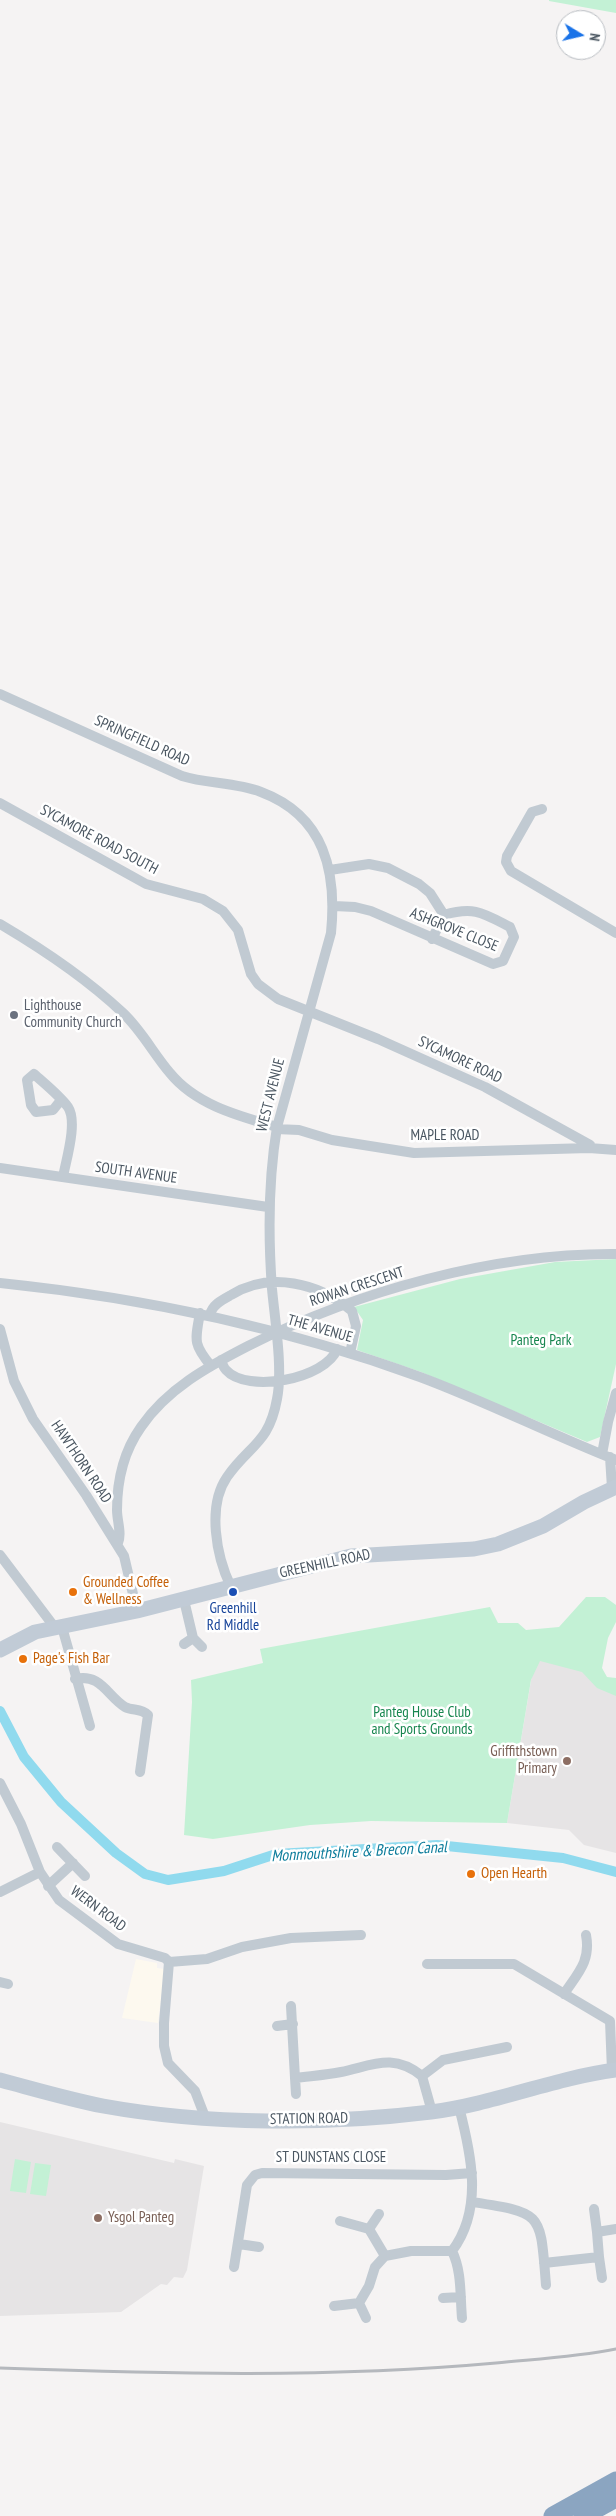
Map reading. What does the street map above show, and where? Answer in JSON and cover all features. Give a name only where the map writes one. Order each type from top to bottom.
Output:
[{"type":"highway","points":[[553,2516],[616,2481]]},
{"type":"highway","points":[[584,2516],[616,2498]]},
{"type":"street","name":"SPRINGFIELD ROAD","points":[[0,694],[182,776],[196,781],[243,787],[278,800],[295,812],[320,842],[330,870]]},
{"type":"street","name":"SYCAMORE ROAD SOUTH","points":[[0,803],[140,881],[164,890],[203,899],[222,911],[238,930],[251,974],[258,984],[278,999],[308,1012]]},
{"type":"street","points":[[542,809],[532,812],[507,856],[506,862],[511,871],[616,933]]},
{"type":"street","name":"ASHGROVE CLOSE","points":[[330,870],[369,864],[388,868],[419,884],[430,893],[444,915],[459,910],[475,910],[510,927],[514,937],[503,961],[498,964],[432,939],[371,911],[355,907],[334,906]]},
{"type":"street","name":"WEST AVENUE","points":[[231,1586],[217,1535],[216,1509],[227,1477],[268,1430],[278,1396],[279,1380],[268,1208],[276,1128],[332,933],[334,906],[330,870]]},
{"type":"street","points":[[432,939],[444,915]]},
{"type":"street","name":"MAPLE ROAD","points":[[0,924],[40,948],[100,991],[144,1035],[170,1074],[186,1088],[233,1114],[276,1128],[299,1130],[332,1140],[414,1153],[589,1148],[616,1150]]},
{"type":"street","name":"SYCAMORE ROAD","points":[[308,1012],[378,1039],[485,1087],[566,1130],[590,1145],[589,1148]]},
{"type":"street","points":[[61,1100],[52,1110],[36,1112],[31,1105],[27,1080],[34,1074],[61,1100],[69,1108],[72,1127],[63,1177]]},
{"type":"street","name":"SOUTH AVENUE","points":[[0,1168],[268,1208]]},
{"type":"street","name":"ROWAN CRESCENT","points":[[118,1543],[120,1537],[116,1512],[120,1478],[123,1464],[140,1429],[165,1399],[184,1382],[220,1360],[276,1332],[344,1304],[401,1287],[496,1265],[552,1257],[616,1254]]},
{"type":"street","points":[[211,1366],[200,1354],[196,1344],[205,1314],[235,1292],[262,1283],[272,1282],[305,1285],[344,1304],[352,1311],[356,1326],[350,1353]]},
{"type":"street","name":"THE AVENUE","points":[[0,1283],[96,1294],[205,1314],[336,1349],[422,1378],[609,1457]]},
{"type":"street","name":"HAWTHORN ROAD","points":[[0,1329],[14,1381],[33,1419],[118,1543],[124,1556],[137,1611]]},
{"type":"street","points":[[220,1360],[226,1371],[237,1377],[256,1381],[279,1380],[293,1378],[322,1368],[333,1358],[336,1349]]},
{"type":"street","points":[[614,1488],[609,1457],[608,1422],[616,1393]]},
{"type":"street","name":"GREENHILL ROAD","points":[[0,1650],[22,1637],[184,1600],[231,1586],[351,1556],[474,1549],[498,1544],[543,1526],[614,1488]]},
{"type":"street","points":[[0,1555],[59,1628],[90,1726]]},
{"type":"street","points":[[184,1600],[188,1641],[202,1647]]},
{"type":"street","points":[[76,1679],[90,1678],[102,1684],[124,1706],[143,1711],[148,1715],[140,1772]]},
{"type":"street","name":"WERN ROAD","points":[[0,1783],[48,1886],[72,1910],[118,1944],[165,1958],[169,1962],[207,1959],[242,1947],[291,1938],[361,1934]]},
{"type":"street","points":[[57,1846],[85,1876]]},
{"type":"street","points":[[48,1886],[73,1863]]},
{"type":"street","points":[[0,1892],[40,1872]]},
{"type":"street","points":[[564,1994],[593,1950],[586,1935]]},
{"type":"street","points":[[169,1962],[164,2046],[168,2063],[195,2091],[204,2116]]},
{"type":"street","points":[[427,1964],[514,1964],[564,1994],[613,2018],[614,2070]]},
{"type":"street","points":[[291,2006],[293,2024],[292,2057],[296,2094]]},
{"type":"street","points":[[277,2026],[293,2024]]},
{"type":"street","points":[[422,2076],[444,2060],[507,2047]]},
{"type":"street","points":[[295,2078],[325,2075],[380,2062],[402,2065],[422,2076],[432,2112]]},
{"type":"street","name":"STATION ROAD","points":[[0,2080],[102,2106],[204,2116],[290,2120],[432,2112],[614,2070]]},
{"type":"street","points":[[452,2251],[466,2228],[472,2202],[472,2173],[469,2147],[459,2107]]},
{"type":"street","name":"ST DUNSTANS CLOSE","points":[[234,2267],[247,2185],[255,2175],[262,2173],[446,2175],[472,2173]]},
{"type":"street","points":[[472,2202],[515,2208],[534,2218],[540,2228],[546,2285]]},
{"type":"street","points":[[594,2209],[602,2278]]},
{"type":"street","points":[[369,2229],[378,2214]]},
{"type":"street","points":[[340,2221],[369,2229],[385,2256]]},
{"type":"street","points":[[597,2232],[616,2229]]},
{"type":"street","points":[[239,2244],[259,2247]]},
{"type":"street","points":[[359,2303],[369,2286],[375,2267],[385,2256],[411,2251],[452,2251]]},
{"type":"street","points":[[452,2251],[456,2260],[462,2318]]},
{"type":"street","points":[[544,2263],[599,2257]]},
{"type":"street","points":[[443,2298],[461,2297]]},
{"type":"street","points":[[334,2306],[359,2303]]},
{"type":"street","points":[[359,2303],[366,2318]]},
{"type":"shaded area","name":"Griffithstown Primary","points":[[535,1657],[597,1667],[603,1684],[616,1685],[616,1853],[584,1845],[569,1830],[507,1823]]},
{"type":"shaded area","points":[[136,1959],[157,1963],[157,1968],[165,1969],[158,2023],[122,2018]]},
{"type":"shaded area","name":"Ysgol Panteg","points":[[0,2122],[174,2163],[175,2159],[204,2166],[187,2270],[183,2278],[174,2277],[167,2285],[161,2284],[121,2312],[0,2316]]},
{"type":"green space","points":[[549,0],[616,0],[616,13],[606,10]]},
{"type":"green space","name":"Panteg Park","points":[[616,1259],[616,1364],[600,1437],[587,1442],[421,1372],[357,1350],[363,1320],[354,1307],[460,1279],[555,1262]]},
{"type":"green space","name":"Panteg House Club and Sports Grounds","points":[[586,1597],[605,1597],[616,1605],[616,1622],[608,1638],[602,1668],[607,1677],[616,1678],[616,1696],[597,1688],[582,1672],[540,1661],[531,1680],[507,1823],[371,1821],[310,1825],[213,1839],[184,1835],[192,1702],[191,1680],[263,1663],[260,1649],[490,1607],[498,1623],[518,1623],[526,1630],[559,1627]]},
{"type":"green space","points":[[15,2159],[31,2162],[26,2193],[10,2191]]},
{"type":"green space","points":[[35,2163],[51,2165],[46,2196],[30,2194]]},
{"type":"waterway","name":"Monmouthshire & Brecon Canal","points":[[0,1711],[24,1757],[61,1802],[116,1853],[145,1874],[168,1880],[224,1871],[276,1854],[437,1845],[563,1858],[616,1872]]},
{"type":"railway","points":[[0,2368],[124,2372],[310,2373],[434,2368],[571,2356],[616,2349]]},
{"type":"place","name":"Lighthouse Community Church","points":[[14,1015]]},
{"type":"place","name":"Grounded Coffee & Wellness","points":[[73,1592]]},
{"type":"place","name":"Greenhill Rd Middle","points":[[233,1592]]},
{"type":"place","name":"Page's Fish Bar","points":[[23,1659]]},
{"type":"place","name":"Griffithstown Primary","points":[[567,1761]]},
{"type":"place","name":"Open Hearth","points":[[471,1874]]},
{"type":"place","name":"Ysgol Panteg","points":[[98,2218]]}]
